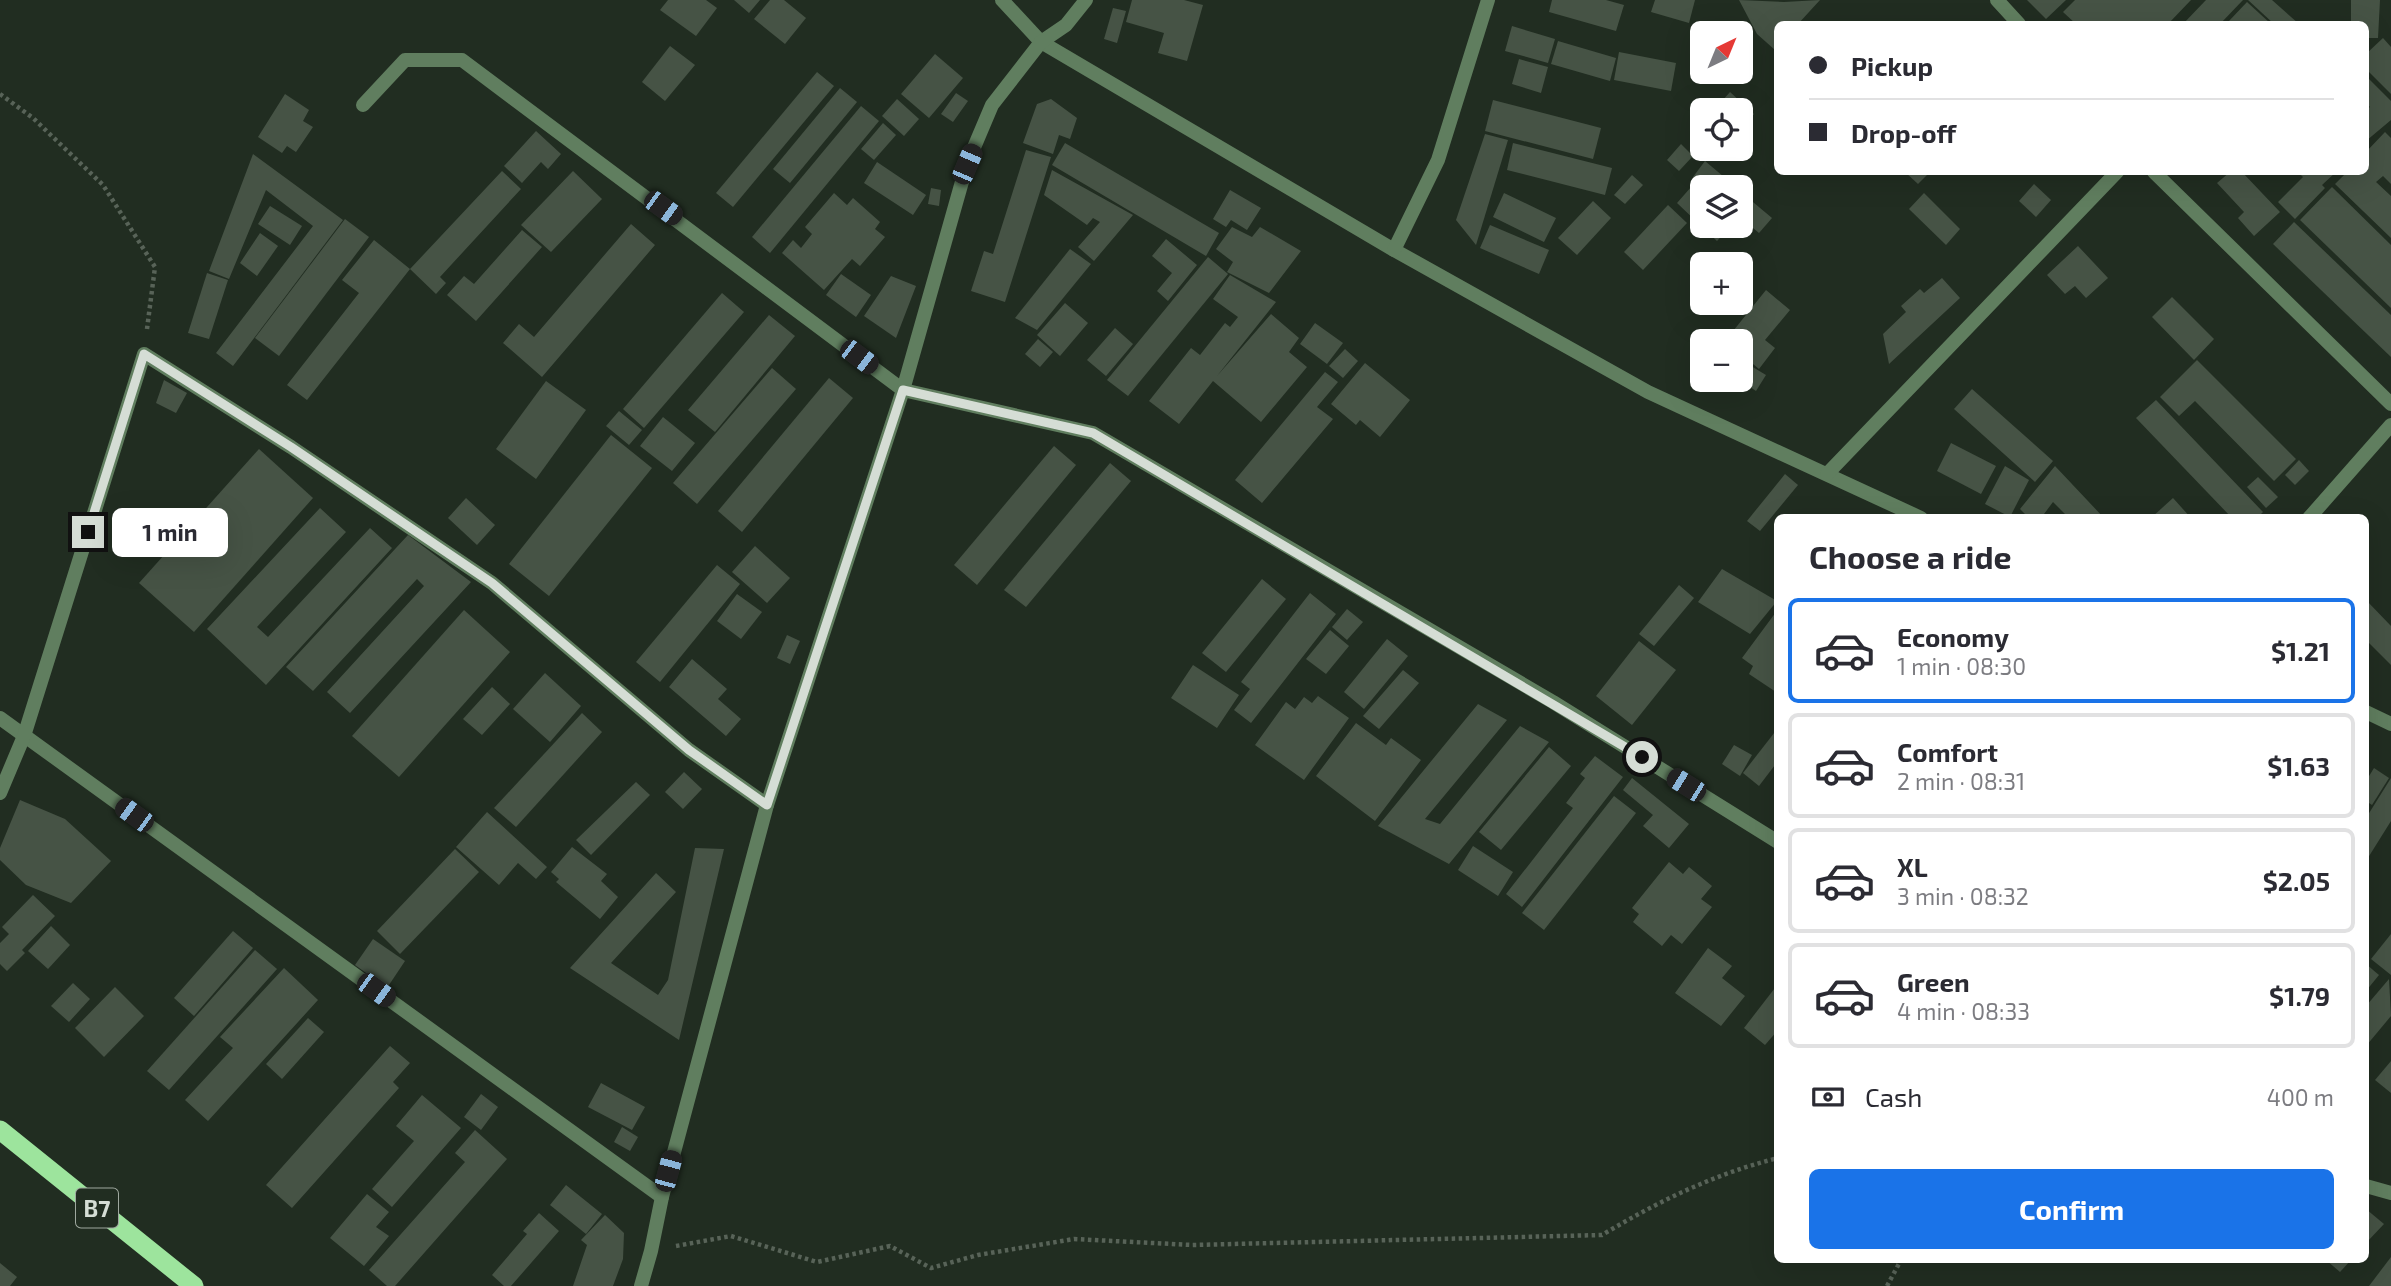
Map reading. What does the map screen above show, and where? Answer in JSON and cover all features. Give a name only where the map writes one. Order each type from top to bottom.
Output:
[{"type":"highway","name":"B7","points":[[0,1130],[194,1286]]},
{"type":"street","points":[[1002,0],[1041,42],[1394,250],[1648,392],[1913,514]]},
{"type":"street","points":[[641,1286],[662,1197],[767,805],[903,390],[967,164],[992,104],[1041,42],[1066,25],[1086,0]]},
{"type":"street","points":[[1394,250],[1438,160],[1488,0]]},
{"type":"street","points":[[1997,0],[2016,21]]},
{"type":"street","points":[[363,105],[405,60],[462,60],[903,390],[1093,433],[1553,702],[1774,840]]},
{"type":"street","points":[[1827,474],[2114,175]]},
{"type":"street","points":[[2157,175],[2391,404]]},
{"type":"street","points":[[0,793],[24,736],[144,354],[291,447],[492,583],[689,750],[767,805]]},
{"type":"street","points":[[2313,514],[2391,425]]},
{"type":"street","points":[[2369,713],[2391,724]]},
{"type":"street","points":[[0,718],[662,1197]]},
{"type":"street","points":[[2369,1187],[2391,1193]]},
{"type":"path","points":[[0,93],[33,118],[103,185],[155,267],[144,354]]},
{"type":"path","points":[[651,1251],[731,1236],[817,1262],[890,1246],[931,1268],[978,1255],[1074,1239],[1192,1245],[1602,1235],[1659,1200],[1774,1159]]},
{"type":"path","points":[[1887,1286],[1899,1263]]},
{"type":"building","points":[[668,0],[706,0],[717,8],[696,36],[660,10]]},
{"type":"building","points":[[734,0],[760,0],[749,13]]},
{"type":"building","points":[[770,0],[784,0],[806,18],[785,44],[754,19]]},
{"type":"building","points":[[1132,0],[1184,0],[1203,5],[1187,61],[1158,53],[1164,33],[1126,22]]},
{"type":"building","points":[[1552,0],[1606,0],[1624,5],[1616,31],[1549,12]]},
{"type":"building","points":[[1655,0],[1695,0],[1689,23],[1651,12]]},
{"type":"building","points":[[1739,0],[1820,0],[1801,21],[1774,21],[1774,49],[1757,34],[1754,21],[1750,21]]},
{"type":"building","points":[[2027,0],[2066,0],[2046,19]]},
{"type":"building","points":[[2075,0],[2191,0],[2171,21],[2073,21],[2063,12]]},
{"type":"building","points":[[2206,0],[2243,0],[2223,21],[2186,21]]},
{"type":"building","points":[[2248,0],[2272,0],[2296,21],[2271,21]]},
{"type":"building","points":[[2351,0],[2380,0],[2378,38],[2369,38],[2369,21],[2351,21]]},
{"type":"building","points":[[2247,2],[2268,21],[2229,21]]},
{"type":"building","points":[[1113,8],[1126,11],[1117,43],[1104,39]]},
{"type":"building","points":[[1512,26],[1555,39],[1548,63],[1505,51]]},
{"type":"building","points":[[2383,38],[2391,47],[2391,94],[2369,72],[2369,51]]},
{"type":"building","points":[[1558,41],[1616,58],[1610,81],[1551,64]]},
{"type":"building","points":[[670,46],[695,65],[665,101],[642,82]]},
{"type":"building","points":[[1619,52],[1676,63],[1671,91],[1614,80]]},
{"type":"building","points":[[935,54],[963,78],[929,118],[901,94]]},
{"type":"building","points":[[1519,59],[1548,67],[1541,93],[1512,84]]},
{"type":"building","points":[[817,72],[834,86],[733,207],[716,193]]},
{"type":"building","points":[[2369,79],[2391,101],[2391,120],[2369,138],[2369,108]]},
{"type":"building","points":[[840,88],[857,102],[790,183],[773,169]]},
{"type":"building","points":[[1730,92],[1737,98],[1725,98]]},
{"type":"building","points":[[956,93],[968,101],[953,122],[941,114]]},
{"type":"building","points":[[285,94],[309,110],[303,121],[313,127],[296,152],[287,146],[282,153],[258,137]]},
{"type":"building","points":[[897,99],[919,119],[904,136],[882,116]]},
{"type":"building","points":[[1051,99],[1077,118],[1070,139],[1059,135],[1053,154],[1023,143],[1037,104]]},
{"type":"building","points":[[1493,100],[1601,128],[1593,159],[1485,131]]},
{"type":"building","points":[[861,106],[879,121],[770,253],[752,237]]},
{"type":"building","points":[[883,123],[896,135],[874,160],[861,149]]},
{"type":"building","points":[[536,131],[561,154],[548,169],[541,162],[522,183],[504,166]]},
{"type":"building","points":[[2385,132],[2391,138],[2391,184],[2383,176],[2376,182],[2391,196],[2391,238],[2335,184],[2344,175],[2369,175],[2369,149]]},
{"type":"building","points":[[1485,134],[1508,140],[1476,245],[1456,220]]},
{"type":"building","points":[[1065,143],[1219,233],[1206,256],[1052,165]]},
{"type":"building","points":[[1513,143],[1612,168],[1605,195],[1507,170]]},
{"type":"building","points":[[1681,144],[1690,153],[1690,159],[1679,171],[1667,160]]},
{"type":"building","points":[[1026,150],[1051,157],[1005,302],[971,291],[984,251],[993,254]]},
{"type":"building","points":[[253,154],[343,220],[233,366],[216,353],[313,226],[266,190],[229,279],[209,271]]},
{"type":"building","points":[[1705,161],[1722,175],[1694,175]]},
{"type":"building","points":[[877,162],[926,195],[913,215],[864,183]]},
{"type":"building","points":[[1052,170],[1133,215],[1094,261],[1078,247],[1100,222],[1093,218],[1087,225],[1044,195]]},
{"type":"building","points":[[502,171],[521,189],[440,277],[446,283],[436,294],[410,269]]},
{"type":"building","points":[[573,171],[602,199],[551,252],[521,225]]},
{"type":"building","points":[[1632,175],[1643,185],[1625,204],[1614,195]]},
{"type":"building","points":[[1908,175],[1927,175],[1918,184]]},
{"type":"building","points":[[2226,175],[2245,175],[2280,212],[2254,236],[2238,218],[2244,212],[2217,183]]},
{"type":"building","points":[[2301,175],[2333,175],[2322,185],[2325,188],[2295,219],[2278,202],[2303,177]]},
{"type":"building","points":[[2034,184],[2051,200],[2036,217],[2019,201]]},
{"type":"building","points":[[2332,187],[2391,245],[2391,308],[2300,220]]},
{"type":"building","points":[[931,188],[941,190],[939,206],[928,204]]},
{"type":"building","points":[[1690,188],[1690,215],[1677,203]]},
{"type":"building","points":[[1230,190],[1261,208],[1247,230],[1231,220],[1226,227],[1213,219]]},
{"type":"building","points":[[834,193],[847,205],[853,198],[880,222],[875,229],[885,237],[860,266],[852,259],[824,290],[782,253],[793,240],[801,248],[812,234],[805,227]]},
{"type":"building","points":[[1504,193],[1556,218],[1544,242],[1493,217]]},
{"type":"building","points":[[1924,193],[1960,229],[1946,245],[1909,209]]},
{"type":"building","points":[[1593,201],[1611,218],[1577,255],[1558,238]]},
{"type":"building","points":[[1753,202],[1772,218],[1759,233],[1753,228]]},
{"type":"building","points":[[1668,205],[1687,223],[1643,270],[1624,252]]},
{"type":"building","points":[[270,206],[302,226],[290,245],[258,224]]},
{"type":"building","points":[[345,219],[369,237],[279,356],[255,338]]},
{"type":"building","points":[[2294,222],[2391,315],[2391,357],[2273,244]]},
{"type":"building","points":[[631,224],[655,245],[542,377],[503,343],[519,324],[534,337]]},
{"type":"building","points":[[1490,225],[1549,250],[1539,274],[1480,248]]},
{"type":"building","points":[[1232,227],[1252,237],[1260,227],[1301,251],[1269,293],[1227,272],[1233,262],[1216,249]]},
{"type":"building","points":[[522,230],[542,247],[476,321],[447,295],[464,276],[474,284]]},
{"type":"building","points":[[260,233],[278,246],[257,276],[240,263]]},
{"type":"building","points":[[1166,239],[1197,265],[1168,301],[1157,291],[1172,273],[1152,256]]},
{"type":"building","points":[[374,240],[410,269],[307,400],[287,385],[359,293],[342,280]]},
{"type":"building","points":[[2078,246],[2108,278],[2086,298],[2075,286],[2065,294],[2047,275]]},
{"type":"building","points":[[1070,249],[1091,264],[1037,330],[1015,318]]},
{"type":"building","points":[[1208,257],[1228,274],[1128,396],[1107,380]]},
{"type":"building","points":[[207,273],[228,280],[209,339],[188,333]]},
{"type":"building","points":[[841,274],[871,295],[856,317],[826,295]]},
{"type":"building","points":[[1230,275],[1276,302],[1217,376],[1271,314],[1299,338],[1289,352],[1307,367],[1261,422],[1213,381],[1179,424],[1149,401],[1191,348],[1200,355],[1225,323],[1230,327],[1238,317],[1213,299]]},
{"type":"building","points":[[891,276],[916,286],[896,338],[864,316]]},
{"type":"building","points":[[1942,278],[1960,298],[1889,364],[1883,334],[1906,312],[1901,306],[1920,289],[1924,293]]},
{"type":"building","points":[[1766,290],[1790,310],[1765,340],[1775,348],[1759,369],[1753,364],[1753,329],[1735,329],[1746,315],[1753,315],[1753,306]]},
{"type":"building","points":[[722,293],[744,312],[644,428],[623,409]]},
{"type":"building","points":[[2172,297],[2214,339],[2194,360],[2152,317]]},
{"type":"building","points":[[1065,303],[1088,323],[1060,356],[1037,335]]},
{"type":"building","points":[[769,315],[795,336],[715,432],[688,410]]},
{"type":"building","points":[[1315,323],[1343,343],[1327,364],[1300,344]]},
{"type":"building","points":[[1115,328],[1133,344],[1106,376],[1087,360]]},
{"type":"building","points":[[1038,339],[1053,352],[1040,367],[1025,354]]},
{"type":"building","points":[[1345,349],[1358,361],[1343,378],[1329,366]]},
{"type":"building","points":[[2197,360],[2296,459],[2274,481],[2195,401],[2179,416],[2160,397]]},
{"type":"building","points":[[1365,363],[1410,400],[1380,437],[1360,420],[1356,425],[1331,404]]},
{"type":"building","points":[[1753,367],[1766,375],[1756,391],[1753,389]]},
{"type":"building","points":[[772,368],[796,389],[697,504],[673,483]]},
{"type":"building","points":[[1325,372],[1338,382],[1317,407],[1333,419],[1262,503],[1235,480]]},
{"type":"building","points":[[829,378],[853,398],[742,532],[718,511]]},
{"type":"building","points":[[164,380],[187,393],[176,413],[156,403]]},
{"type":"building","points":[[546,381],[586,410],[536,479],[496,449]]},
{"type":"building","points":[[1972,389],[2053,461],[2035,482],[1954,409]]},
{"type":"building","points":[[2156,400],[2263,512],[2228,514],[2136,418]]},
{"type":"building","points":[[619,411],[642,430],[629,445],[606,426]]},
{"type":"building","points":[[663,417],[695,443],[672,471],[640,446]]},
{"type":"building","points":[[611,435],[652,468],[549,596],[509,564]]},
{"type":"building","points":[[1951,443],[1996,466],[1981,494],[1937,471]]},
{"type":"building","points":[[1054,446],[1076,465],[977,585],[954,565]]},
{"type":"building","points":[[259,449],[313,498],[194,632],[139,583]]},
{"type":"building","points":[[2299,460],[2309,471],[2295,485],[2285,475]]},
{"type":"building","points":[[1110,463],[1131,481],[1026,607],[1004,590]]},
{"type":"building","points":[[2005,466],[2029,480],[2012,514],[2004,514],[1985,504]]},
{"type":"building","points":[[2055,466],[2100,514],[2065,514],[2053,502],[2044,514],[2025,514],[2020,509]]},
{"type":"building","points":[[1785,474],[1798,485],[1760,531],[1747,521]]},
{"type":"building","points":[[2258,477],[2278,497],[2266,508],[2247,487]]},
{"type":"building","points":[[466,498],[495,525],[477,545],[448,518]]},
{"type":"building","points":[[2173,498],[2187,514],[2155,514]]},
{"type":"building","points":[[320,508],[346,532],[257,627],[268,637],[370,528],[392,548],[266,685],[207,629]]},
{"type":"building","points":[[408,535],[471,582],[350,713],[327,692],[424,586],[417,579],[313,691],[286,667]]},
{"type":"building","points":[[755,546],[790,578],[767,603],[732,572]]},
{"type":"building","points":[[717,565],[740,584],[660,682],[636,662]]},
{"type":"building","points":[[1722,569],[1774,599],[1774,605],[1750,634],[1698,602]]},
{"type":"building","points":[[1262,579],[1286,599],[1226,672],[1202,653]]},
{"type":"building","points":[[1679,585],[1694,598],[1654,646],[1639,634]]},
{"type":"building","points":[[1310,593],[1336,614],[1251,723],[1234,710],[1250,689],[1241,682]]},
{"type":"building","points":[[737,594],[762,612],[741,639],[717,621]]},
{"type":"building","points":[[2369,603],[2391,626],[2391,665],[2369,643]]},
{"type":"building","points":[[1347,609],[1363,622],[1347,640],[1332,627]]},
{"type":"building","points":[[464,610],[510,652],[399,777],[352,736]]},
{"type":"building","points":[[1774,615],[1774,691],[1749,674],[1753,666],[1742,658]]},
{"type":"building","points":[[1330,630],[1349,646],[1326,674],[1306,659]]},
{"type":"building","points":[[787,635],[800,641],[790,664],[777,658]]},
{"type":"building","points":[[1387,639],[1408,656],[1364,709],[1344,692]]},
{"type":"building","points":[[1639,641],[1676,670],[1632,725],[1596,696]]},
{"type":"building","points":[[692,659],[727,689],[718,699],[741,719],[726,736],[669,687]]},
{"type":"building","points":[[1193,665],[1239,695],[1217,728],[1171,698]]},
{"type":"building","points":[[1403,670],[1419,683],[1379,729],[1363,716]]},
{"type":"building","points":[[545,673],[581,706],[550,742],[513,709]]},
{"type":"building","points":[[492,687],[510,704],[482,735],[463,719]]},
{"type":"building","points":[[1318,696],[1349,718],[1304,780],[1255,745],[1286,702],[1295,709],[1304,697],[1312,703]]},
{"type":"building","points":[[1478,704],[1507,720],[1425,819],[1440,824],[1520,726],[1549,742],[1449,864],[1378,826]]},
{"type":"building","points":[[582,713],[602,732],[516,827],[494,808]]},
{"type":"building","points":[[1356,723],[1386,745],[1391,738],[1421,760],[1375,821],[1316,776]]},
{"type":"building","points":[[1774,733],[1774,766],[1759,786],[1743,773]]},
{"type":"building","points":[[1734,745],[1752,755],[1740,776],[1722,764]]},
{"type":"building","points":[[1549,747],[1571,766],[1501,850],[1479,832]]},
{"type":"building","points":[[1595,756],[1623,777],[1522,907],[1506,894],[1573,808],[1566,803],[1585,778],[1580,774]]},
{"type":"building","points":[[2374,768],[2389,778],[2372,805],[2369,803],[2369,776]]},
{"type":"building","points":[[684,772],[702,789],[683,809],[665,792]]},
{"type":"building","points":[[1632,778],[1689,824],[1669,848],[1643,826],[1653,815],[1623,790]]},
{"type":"building","points":[[2391,778],[2391,821],[2369,856],[2369,813]]},
{"type":"building","points":[[636,782],[650,795],[591,855],[576,840]]},
{"type":"building","points":[[1614,796],[1636,813],[1544,930],[1522,913]]},
{"type":"building","points":[[20,800],[65,819],[111,861],[71,903],[26,885],[0,860],[0,848]]},
{"type":"building","points":[[487,812],[547,867],[536,879],[518,863],[499,885],[456,847]]},
{"type":"building","points":[[1473,846],[1513,872],[1498,896],[1458,870]]},
{"type":"building","points":[[572,847],[607,874],[601,881],[618,897],[600,919],[556,882],[559,879],[551,872]]},
{"type":"building","points":[[695,848],[724,849],[679,1040],[570,968],[656,873],[676,892],[611,963],[658,995],[668,980]]},
{"type":"building","points":[[455,849],[479,872],[400,954],[377,931]]},
{"type":"building","points":[[1669,862],[1683,874],[1689,867],[1712,886],[1701,899],[1712,907],[1682,944],[1671,935],[1662,946],[1633,922],[1639,914],[1632,908]]},
{"type":"building","points":[[33,895],[55,916],[22,950],[25,953],[7,971],[0,964],[0,943],[9,934],[2,927]]},
{"type":"building","points":[[51,926],[70,945],[48,969],[28,951]]},
{"type":"building","points":[[233,931],[253,948],[194,1016],[174,998]]},
{"type":"building","points":[[2391,934],[2391,975],[2371,959]]},
{"type":"building","points":[[373,939],[405,961],[387,988],[355,965]]},
{"type":"building","points":[[1708,948],[1732,966],[1722,978],[1745,996],[1721,1026],[1675,993]]},
{"type":"building","points":[[255,950],[277,969],[169,1090],[147,1071]]},
{"type":"building","points":[[2369,967],[2379,975],[2369,987]]},
{"type":"building","points":[[284,968],[318,1000],[208,1121],[185,1100],[233,1048],[220,1037]]},
{"type":"building","points":[[2389,979],[2391,1016],[2369,1042],[2369,1002]]},
{"type":"building","points":[[73,983],[90,999],[69,1022],[51,1006]]},
{"type":"building","points":[[115,987],[144,1016],[104,1057],[75,1028]]},
{"type":"building","points":[[1774,989],[1774,1035],[1765,1045],[1744,1028]]},
{"type":"building","points":[[308,1018],[324,1032],[282,1079],[266,1064]]},
{"type":"building","points":[[390,1046],[410,1063],[393,1082],[399,1088],[292,1208],[266,1185]]},
{"type":"building","points":[[2391,1061],[2391,1093],[2375,1080]]},
{"type":"building","points":[[601,1083],[645,1107],[632,1130],[588,1107]]},
{"type":"building","points":[[481,1094],[498,1107],[481,1130],[464,1117]]},
{"type":"building","points":[[422,1095],[461,1128],[392,1207],[372,1189],[414,1141],[396,1126]]},
{"type":"building","points":[[622,1127],[638,1137],[630,1151],[614,1142]]},
{"type":"building","points":[[475,1130],[507,1159],[395,1286],[387,1286],[369,1270],[465,1162],[455,1153]]},
{"type":"building","points":[[566,1185],[602,1214],[586,1234],[550,1205]]},
{"type":"building","points":[[367,1194],[389,1212],[376,1227],[389,1236],[364,1266],[330,1238]]},
{"type":"building","points":[[2369,1212],[2384,1224],[2369,1240]]},
{"type":"building","points":[[539,1213],[559,1231],[511,1286],[504,1286],[492,1275],[527,1234],[523,1231]]},
{"type":"building","points":[[605,1215],[624,1233],[623,1259],[613,1286],[573,1286],[587,1245],[581,1240]]},
{"type":"building","points":[[2391,1257],[2391,1286],[2369,1286]]},
{"type":"building","points":[[0,1263],[17,1277],[10,1286],[0,1286]]},
{"type":"building","points":[[2330,1263],[2348,1263],[2340,1272]]},
{"type":"route","points":[[88,532],[144,354],[291,447],[492,583],[689,750],[767,805],[903,390],[1093,433],[1553,702],[1642,757]]}]
